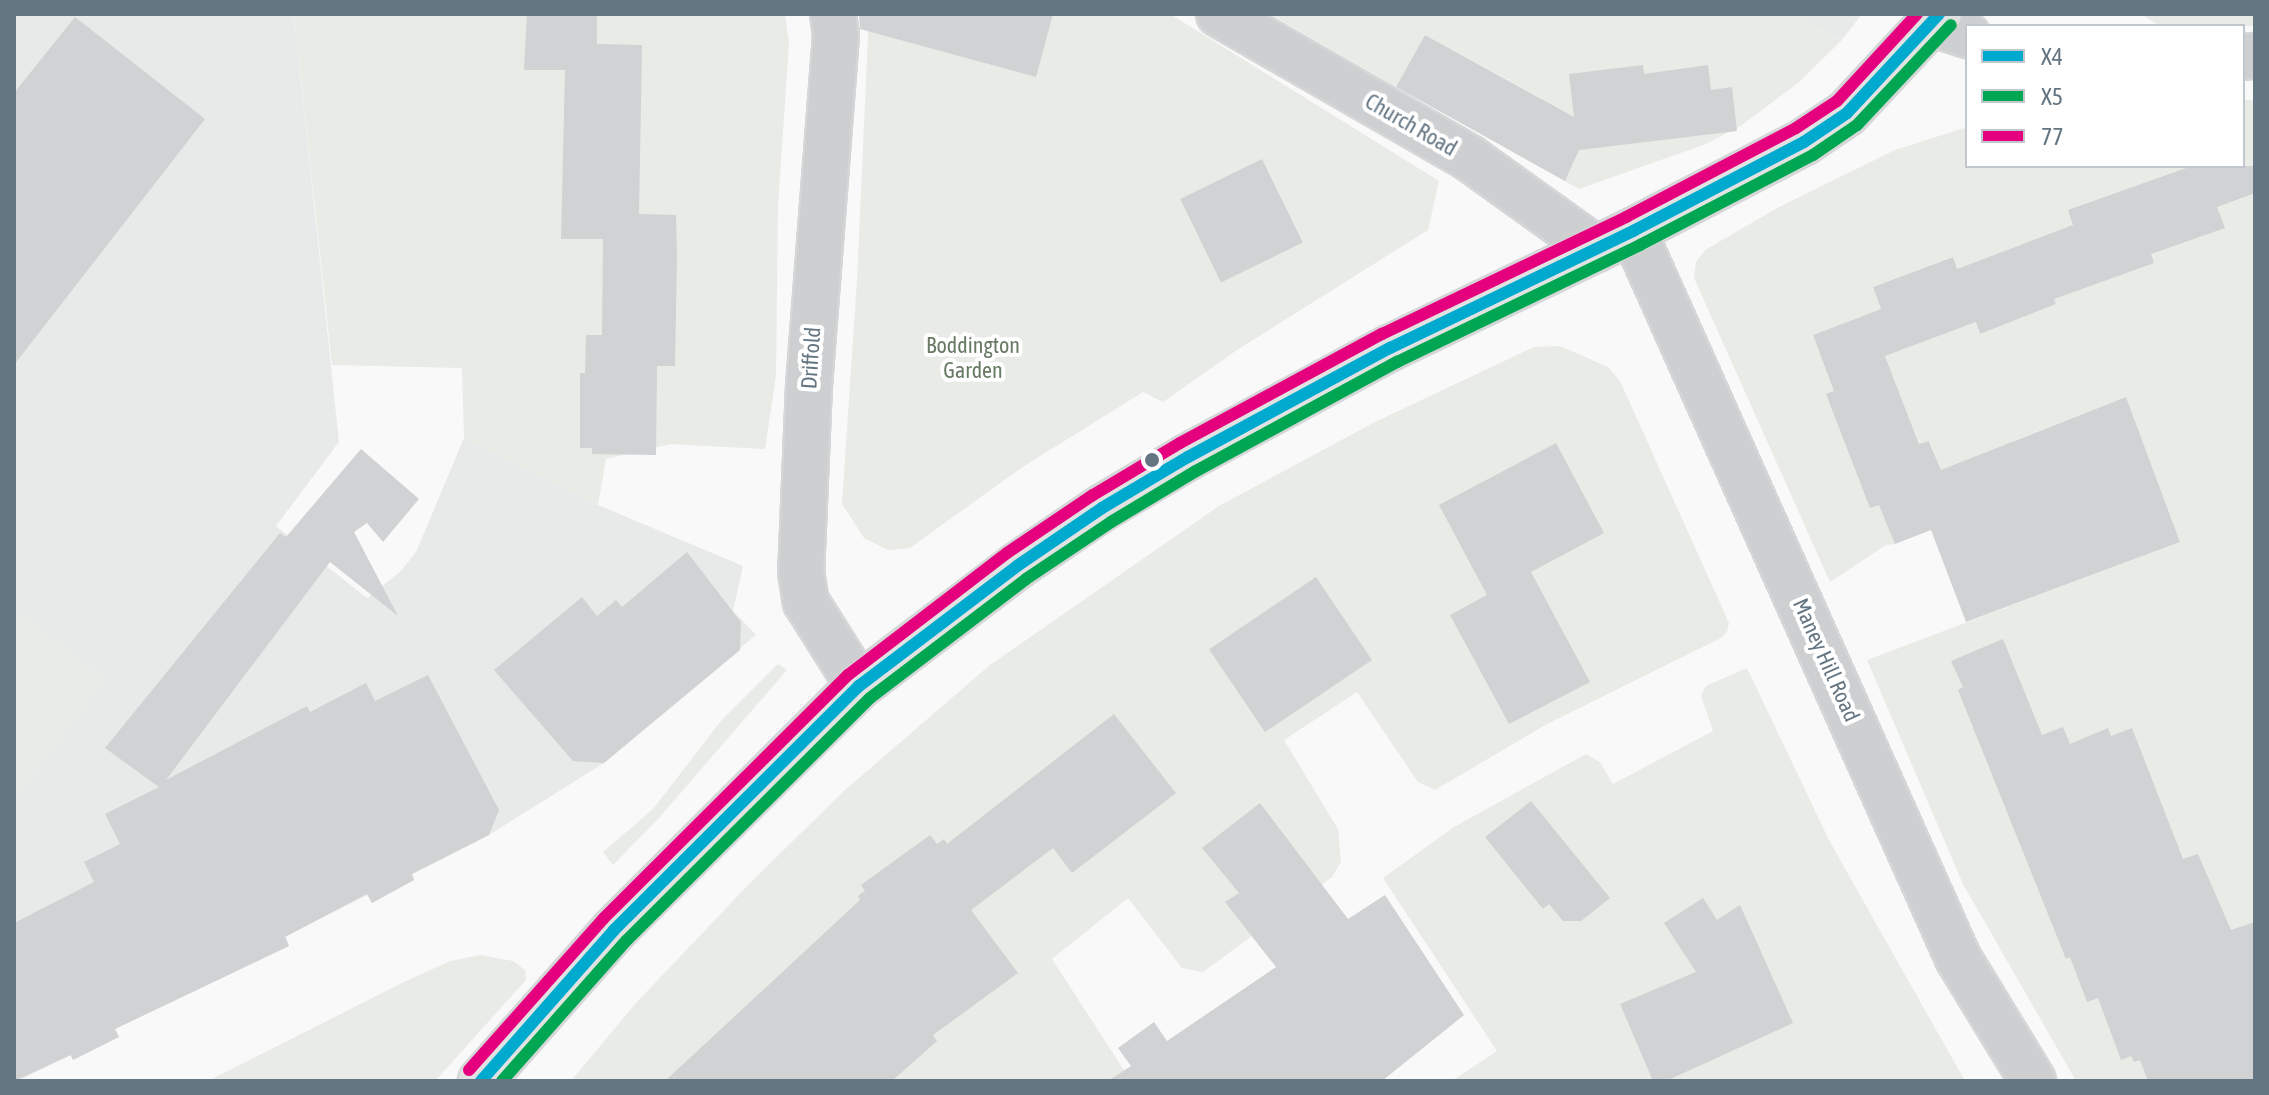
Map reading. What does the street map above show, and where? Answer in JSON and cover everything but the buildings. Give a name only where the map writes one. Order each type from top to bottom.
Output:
[{"type":"main road","points":[[481,1081],[614,930],[859,686],[1017,566],[1126,493],[1390,348],[1615,240],[1804,142],[1847,113],[1946,24]]},
{"type":"street","name":"Driffold","points":[[833,14],[836,35],[809,385],[801,572],[806,602],[859,686]]},
{"type":"street","name":"Church Road","points":[[1219,14],[1615,240]]},
{"type":"street","name":"Maney Hill Road","points":[[1615,240],[1958,958],[2033,1081]]},
{"type":"shaded area","points":[[14,14],[294,14],[339,442],[276,526],[367,598],[400,572],[416,552],[464,438],[598,505],[743,566],[733,611],[756,635],[604,763],[489,835],[412,874],[414,880],[372,903],[367,895],[286,936],[289,946],[115,1029],[119,1037],[73,1060],[70,1055],[18,1081],[14,1081]]},
{"type":"shaded area","points":[[1795,14],[1862,14],[1841,41]]},
{"type":"green space","points":[[294,14],[785,14],[789,43],[778,206],[776,376],[765,449],[671,444],[606,459],[598,505],[464,438],[462,368],[332,365]]},
{"type":"green space","name":"Boddington Garden","points":[[869,14],[1170,14],[1439,181],[1428,230],[1237,350],[1163,402],[1143,392],[1021,468],[910,548],[888,550],[864,538],[842,504],[857,280]]},
{"type":"green space","points":[[1270,14],[1795,14],[1841,41],[1798,83],[1742,125],[1706,144],[1579,189],[1511,151],[1540,98],[1510,81],[1425,35],[1396,87]]},
{"type":"green space","points":[[2141,14],[2255,14],[2255,26],[2157,24]]},
{"type":"green space","points":[[2245,100],[2255,100],[2255,1081],[2076,1081],[1963,884],[1867,660],[2180,542],[2126,397],[2013,441],[1959,519],[1930,441],[1919,444],[1885,356],[1976,322],[1980,334],[2056,304],[2031,241],[1957,269],[1952,257],[1873,287],[1881,309],[1813,335],[1895,544],[1886,545],[1830,582],[1694,278],[1696,262],[1705,250],[1781,206],[1895,150],[1965,128],[1965,168],[2245,168]]},
{"type":"green space","points":[[1560,346],[1608,367],[1620,381],[1729,623],[1727,632],[1721,638],[1547,724],[1435,790],[1418,782],[1357,692],[1284,740],[1338,829],[1341,862],[1332,877],[1203,972],[1182,968],[1128,898],[1052,959],[1131,1081],[571,1081],[636,1003],[751,882],[845,790],[990,665],[1219,506],[1375,422],[1534,347]]},
{"type":"green space","points":[[14,609],[106,680],[14,799]]},
{"type":"green space","points":[[778,664],[787,670],[658,819],[613,865],[603,852],[653,809],[721,721]]},
{"type":"green space","points":[[1747,668],[1830,842],[1965,1081],[1452,1081],[1497,1051],[1383,878],[1454,827],[1586,754],[1600,762],[1613,784],[1713,731],[1701,696],[1706,686]]},
{"type":"green space","points":[[481,955],[513,961],[525,970],[526,980],[435,1081],[208,1081],[402,983],[450,961]]},
{"type":"transit line","name":"77","points":[[469,1070],[603,919],[848,675],[1007,553],[1093,495],[1180,443],[1382,334],[1626,217],[1796,128],[1837,101],[1917,14]]},
{"type":"transit line","name":"X4","points":[[481,1081],[614,930],[859,686],[1017,566],[1102,508],[1188,457],[1390,348],[1633,231],[1804,142],[1847,113],[1939,14]]},
{"type":"transit line","name":"X5","points":[[502,1081],[626,941],[870,698],[1026,579],[1111,522],[1196,471],[1397,362],[1640,245],[1813,155],[1857,125],[1951,25]]}]
